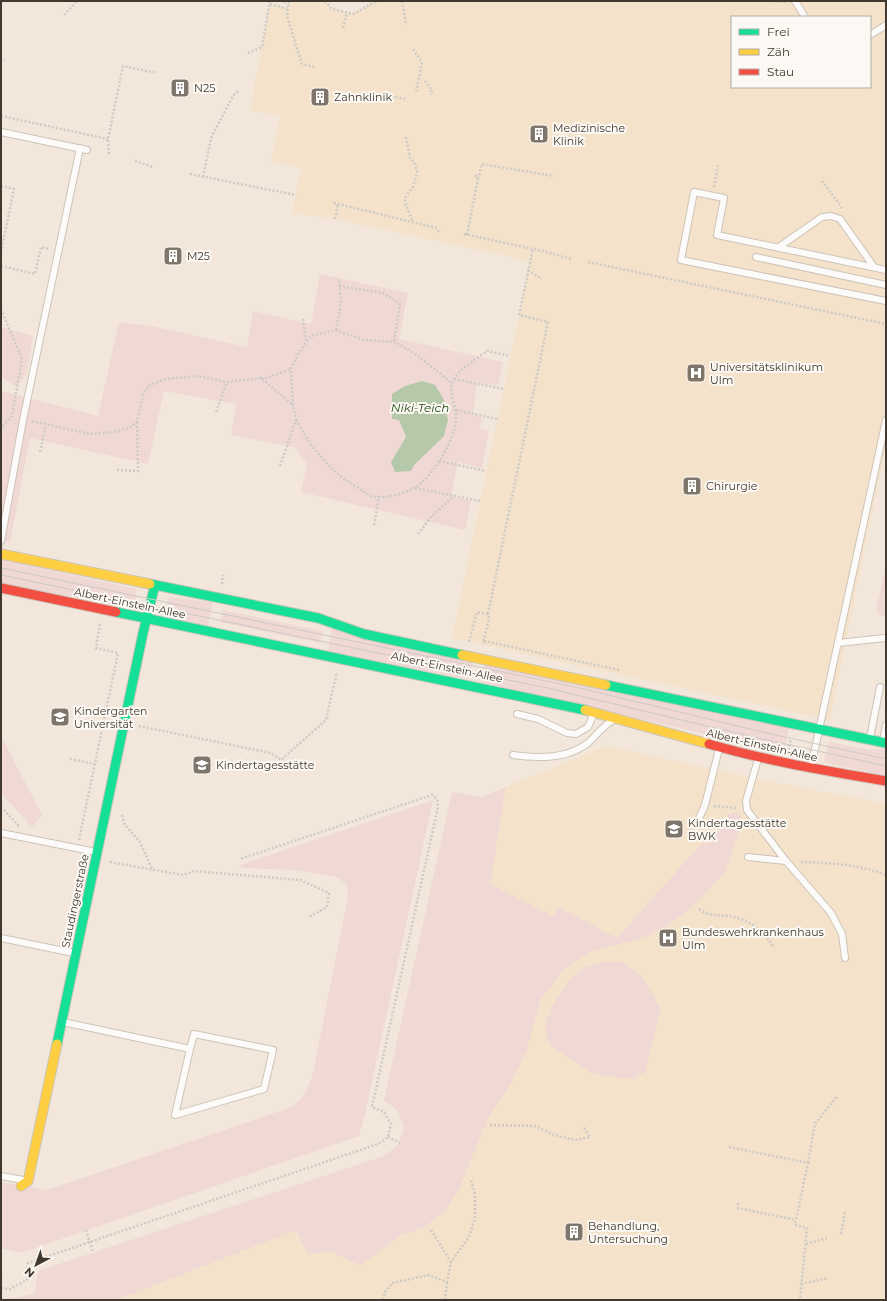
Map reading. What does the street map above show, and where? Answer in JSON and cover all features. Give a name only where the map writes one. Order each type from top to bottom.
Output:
[{"type":"street","name":"Albert-Einstein-Allee","points":[[1,554],[318,618],[355,631],[378,637],[884,743]]},
{"type":"street","name":"Staudingerstraße","points":[[25,1184],[62,1022],[143,633],[156,585]]},
{"type":"street","name":"Albert-Einstein-Allee","points":[[1,588],[322,655],[417,673],[620,718],[719,748],[758,758],[811,769],[886,781]]},
{"type":"lane","points":[[796,1],[804,16]]},
{"type":"lane","points":[[871,34],[886,24]]},
{"type":"lane","points":[[1,132],[88,150]]},
{"type":"lane","points":[[1,541],[23,420],[80,148]]},
{"type":"lane","points":[[886,270],[717,235],[724,198],[694,192],[681,260],[886,301]]},
{"type":"lane","points":[[779,247],[822,217],[832,216],[840,219],[874,267]]},
{"type":"lane","points":[[756,257],[886,285]]},
{"type":"lane","points":[[811,769],[886,420]]},
{"type":"lane","points":[[838,644],[885,638]]},
{"type":"lane","points":[[870,740],[880,687]]},
{"type":"lane","points":[[517,714],[538,719],[567,733],[576,734],[588,727],[594,712]]},
{"type":"lane","points":[[513,755],[538,758],[565,754],[583,746],[610,722],[620,718]]},
{"type":"lane","points":[[884,743],[886,725]]},
{"type":"lane","points":[[697,824],[705,805],[719,748]]},
{"type":"lane","points":[[758,758],[746,801],[747,810],[786,861],[831,913],[842,934],[845,958]]},
{"type":"lane","points":[[1,833],[77,848],[97,856]]},
{"type":"lane","points":[[748,857],[786,861]]},
{"type":"lane","points":[[1,938],[76,954]]},
{"type":"lane","points":[[62,1022],[190,1049]]},
{"type":"lane","points":[[194,1034],[273,1050],[264,1089],[175,1115],[190,1049],[194,1034]]},
{"type":"lane","points":[[1,1176],[25,1184]]},
{"type":"path","points":[[64,15],[77,1]]},
{"type":"path","points":[[325,1],[332,9],[353,14],[377,1]]},
{"type":"path","points":[[402,1],[406,25]]},
{"type":"path","points":[[772,1],[788,1]]},
{"type":"path","points":[[284,2],[289,2],[287,16],[302,64],[315,67]]},
{"type":"path","points":[[248,53],[262,48],[270,3],[288,9]]},
{"type":"path","points":[[343,28],[347,13]]},
{"type":"path","points":[[413,49],[422,62],[416,92]]},
{"type":"path","points":[[1,62],[5,59]]},
{"type":"path","points":[[109,154],[108,139],[123,66],[157,73]]},
{"type":"path","points":[[425,81],[430,85],[432,90],[431,95]]},
{"type":"path","points":[[203,177],[211,138],[233,96],[238,91]]},
{"type":"path","points":[[386,98],[387,95],[405,99]]},
{"type":"path","points":[[1,116],[108,139]]},
{"type":"path","points":[[406,137],[410,158],[415,164],[417,172],[413,187],[405,198],[405,203],[413,222]]},
{"type":"path","points":[[135,161],[153,167]]},
{"type":"path","points":[[554,176],[482,164],[466,234],[572,259]]},
{"type":"path","points":[[712,196],[718,165]]},
{"type":"path","points":[[190,174],[296,195]]},
{"type":"path","points":[[476,175],[478,179]]},
{"type":"path","points":[[822,181],[844,211],[840,219]]},
{"type":"path","points":[[1,186],[14,189],[1,252]]},
{"type":"path","points":[[334,203],[438,228],[438,232]]},
{"type":"path","points":[[335,219],[338,204]]},
{"type":"path","points":[[1,266],[35,274],[41,247]]},
{"type":"path","points":[[485,634],[548,322],[519,315],[533,249]]},
{"type":"path","points":[[588,262],[886,324]]},
{"type":"path","points":[[528,270],[542,279]]},
{"type":"path","points":[[336,330],[340,303],[339,278]]},
{"type":"path","points":[[339,286],[383,293],[400,304],[394,342]]},
{"type":"path","points":[[1,310],[22,359],[12,416],[1,428]]},
{"type":"path","points":[[303,319],[306,342]]},
{"type":"path","points":[[452,382],[417,355],[394,342],[364,340],[336,330],[311,336],[298,354],[291,369],[293,404],[296,420],[310,444],[327,464],[344,478],[371,496],[379,497],[415,488],[480,501]]},
{"type":"path","points":[[415,488],[430,475],[452,437],[456,421],[456,410],[452,394],[452,382],[457,374],[487,351],[510,356]]},
{"type":"path","points":[[117,470],[138,471],[137,422],[142,394],[150,385],[166,379],[197,376],[227,382],[266,378],[291,369]]},
{"type":"path","points":[[261,378],[293,404]]},
{"type":"path","points":[[454,379],[503,389]]},
{"type":"path","points":[[216,412],[227,382]]},
{"type":"path","points":[[456,410],[497,419]]},
{"type":"path","points":[[23,420],[90,434],[115,432],[131,427],[137,422]]},
{"type":"path","points":[[280,466],[296,420]]},
{"type":"path","points":[[40,452],[46,425]]},
{"type":"path","points":[[439,461],[486,471]]},
{"type":"path","points":[[418,534],[431,517],[454,496]]},
{"type":"path","points":[[374,525],[379,497]]},
{"type":"path","points":[[468,646],[477,612],[488,614]]},
{"type":"path","points":[[77,848],[118,653],[96,648],[100,624]]},
{"type":"path","points":[[484,641],[623,671]]},
{"type":"path","points":[[124,723],[271,754],[281,760],[326,720],[338,667]]},
{"type":"path","points":[[137,733],[140,718]]},
{"type":"path","points":[[785,764],[794,724]]},
{"type":"path","points":[[70,759],[94,764]]},
{"type":"path","points":[[1,1288],[10,1289],[27,1280],[28,1263],[378,1144],[388,1137],[392,1124],[384,1112],[372,1107],[438,807],[437,799],[432,795],[240,859]]},
{"type":"path","points":[[705,805],[747,810]]},
{"type":"path","points":[[1,807],[31,839]]},
{"type":"path","points":[[122,813],[123,822],[140,842],[153,871]]},
{"type":"path","points":[[97,856],[153,871],[182,875],[194,871],[300,880],[329,893],[326,907],[309,917]]},
{"type":"path","points":[[786,861],[837,864],[870,869],[886,875]]},
{"type":"path","points":[[699,909],[706,914],[731,916],[748,922],[759,929],[768,938],[774,948]]},
{"type":"path","points":[[800,1300],[807,1228],[795,1225],[815,1124],[836,1096]]},
{"type":"path","points":[[490,1125],[535,1126],[554,1135],[575,1140],[590,1136],[583,1126]]},
{"type":"path","points":[[388,1137],[400,1144]]},
{"type":"path","points":[[729,1147],[808,1163]]},
{"type":"path","points":[[445,1300],[451,1262],[470,1237],[475,1218],[475,1195],[471,1179]]},
{"type":"path","points":[[738,1203],[738,1208],[796,1220]]},
{"type":"path","points":[[841,1234],[846,1212]]},
{"type":"path","points":[[86,1230],[93,1252]]},
{"type":"path","points":[[431,1230],[451,1262]]},
{"type":"path","points":[[806,1244],[827,1238]]},
{"type":"path","points":[[383,1300],[385,1292],[392,1283],[428,1275],[447,1282]]},
{"type":"path","points":[[1,1283],[2,1278]]},
{"type":"path","points":[[801,1284],[828,1278]]},
{"type":"shaded area","name":"Universitätsklinikum Ulm","points":[[289,1],[325,1],[332,9],[353,14],[377,1],[886,1],[886,444],[830,720],[452,638],[530,263],[521,259],[335,219],[292,213],[301,168],[271,161],[280,116],[250,110],[270,4],[288,9]]},
{"type":"shaded area","points":[[320,274],[408,293],[399,339],[503,362],[498,386],[477,382],[473,415],[482,417],[480,429],[489,430],[482,468],[458,462],[451,496],[471,501],[465,530],[301,492],[307,464],[294,447],[231,435],[236,404],[164,391],[148,464],[30,438],[10,542],[1,540],[1,391],[98,416],[119,322],[151,326],[247,347],[253,311],[311,324]]},
{"type":"shaded area","points":[[1,327],[33,336],[27,373],[16,387],[1,376]]},
{"type":"shaded area","points":[[1,559],[137,589],[135,604],[133,607],[1,584]]},
{"type":"shaded area","points":[[886,565],[886,616],[882,616],[876,611]]},
{"type":"shaded area","points":[[169,597],[213,602],[208,627],[164,613]]},
{"type":"shaded area","points":[[222,610],[323,631],[320,643],[220,622]]},
{"type":"shaded area","points":[[332,627],[473,661],[469,679],[328,652]]},
{"type":"shaded area","points":[[485,663],[789,727],[784,752],[481,682]]},
{"type":"shaded area","points":[[1,736],[42,815],[32,827],[1,793]]},
{"type":"shaded area","points":[[830,742],[869,750],[886,748],[886,776],[826,763],[824,761],[828,744]]},
{"type":"shaded area","name":"Bundeswehrkrankenhaus Ulm","points":[[606,746],[763,780],[886,804],[886,1300],[79,1300],[427,1176],[482,797]]},
{"type":"shaded area","points":[[506,787],[490,884],[553,916],[558,907],[617,938],[703,842],[707,845],[728,822],[728,814],[736,813],[743,819],[725,873],[692,907],[670,924],[644,937],[588,953],[563,970],[540,1001],[527,1050],[511,1083],[488,1118],[459,1189],[446,1210],[423,1228],[402,1235],[360,1265],[331,1252],[307,1254],[296,1230],[116,1300],[1,1300],[1,1298],[9,1299],[34,1294],[38,1271],[384,1156],[398,1145],[404,1128],[398,1111],[384,1100],[452,792],[482,797]]},
{"type":"shaded area","points":[[433,800],[359,1136],[21,1253],[1,1248],[1,1182],[45,1190],[53,1188],[289,1108],[302,1097],[307,1089],[313,1073],[348,897],[347,885],[337,877],[296,870],[244,868],[238,866]]},
{"type":"shaded area","points":[[620,961],[641,975],[661,1009],[645,1072],[632,1079],[596,1075],[550,1046],[546,1034],[545,1024],[553,1004],[571,978],[584,968],[602,962]]},
{"type":"water","name":"Niki-Teich","points":[[422,381],[435,385],[444,400],[448,420],[444,436],[414,465],[411,471],[395,472],[391,462],[406,437],[399,420],[392,419],[392,394],[405,386]]},
{"type":"tram line","points":[[1,568],[575,687],[771,734],[886,759]]},
{"type":"tram line","points":[[1,575],[547,688],[749,736],[886,766]]},
{"type":"traffic: fast","points":[[150,584],[318,618],[364,634],[462,655]]},
{"type":"traffic: fast","points":[[57,1044],[143,633],[155,585]]},
{"type":"traffic: fast","points":[[116,612],[585,710]]},
{"type":"traffic: fast","points":[[606,685],[886,743]]},
{"type":"traffic: slow","points":[[1,554],[150,584]]},
{"type":"traffic: slow","points":[[462,655],[606,685]]},
{"type":"traffic: slow","points":[[585,710],[709,744]]},
{"type":"traffic: slow","points":[[21,1186],[28,1181],[57,1044]]},
{"type":"traffic: jam","points":[[1,588],[116,612]]},
{"type":"traffic: jam","points":[[709,744],[775,761],[886,781]]},
{"type":"place","name":"N25","points":[[180,88]]},
{"type":"place","name":"Zahnklinik","points":[[320,97]]},
{"type":"place","name":"Medizinische Klinik","points":[[539,134]]},
{"type":"place","name":"M25","points":[[173,256]]},
{"type":"place","name":"Universitätsklinikum Ulm","points":[[696,373]]},
{"type":"place","name":"Chirurgie","points":[[692,486]]},
{"type":"place","name":"Kindergarten Universität","points":[[60,717]]},
{"type":"place","name":"Kindertagesstätte","points":[[202,765]]},
{"type":"place","name":"Kindertagesstätte BWK","points":[[674,829]]},
{"type":"place","name":"Bundeswehrkrankenhaus Ulm","points":[[668,938]]},
{"type":"place","name":"Behandlung, Untersuchung","points":[[574,1232]]}]
